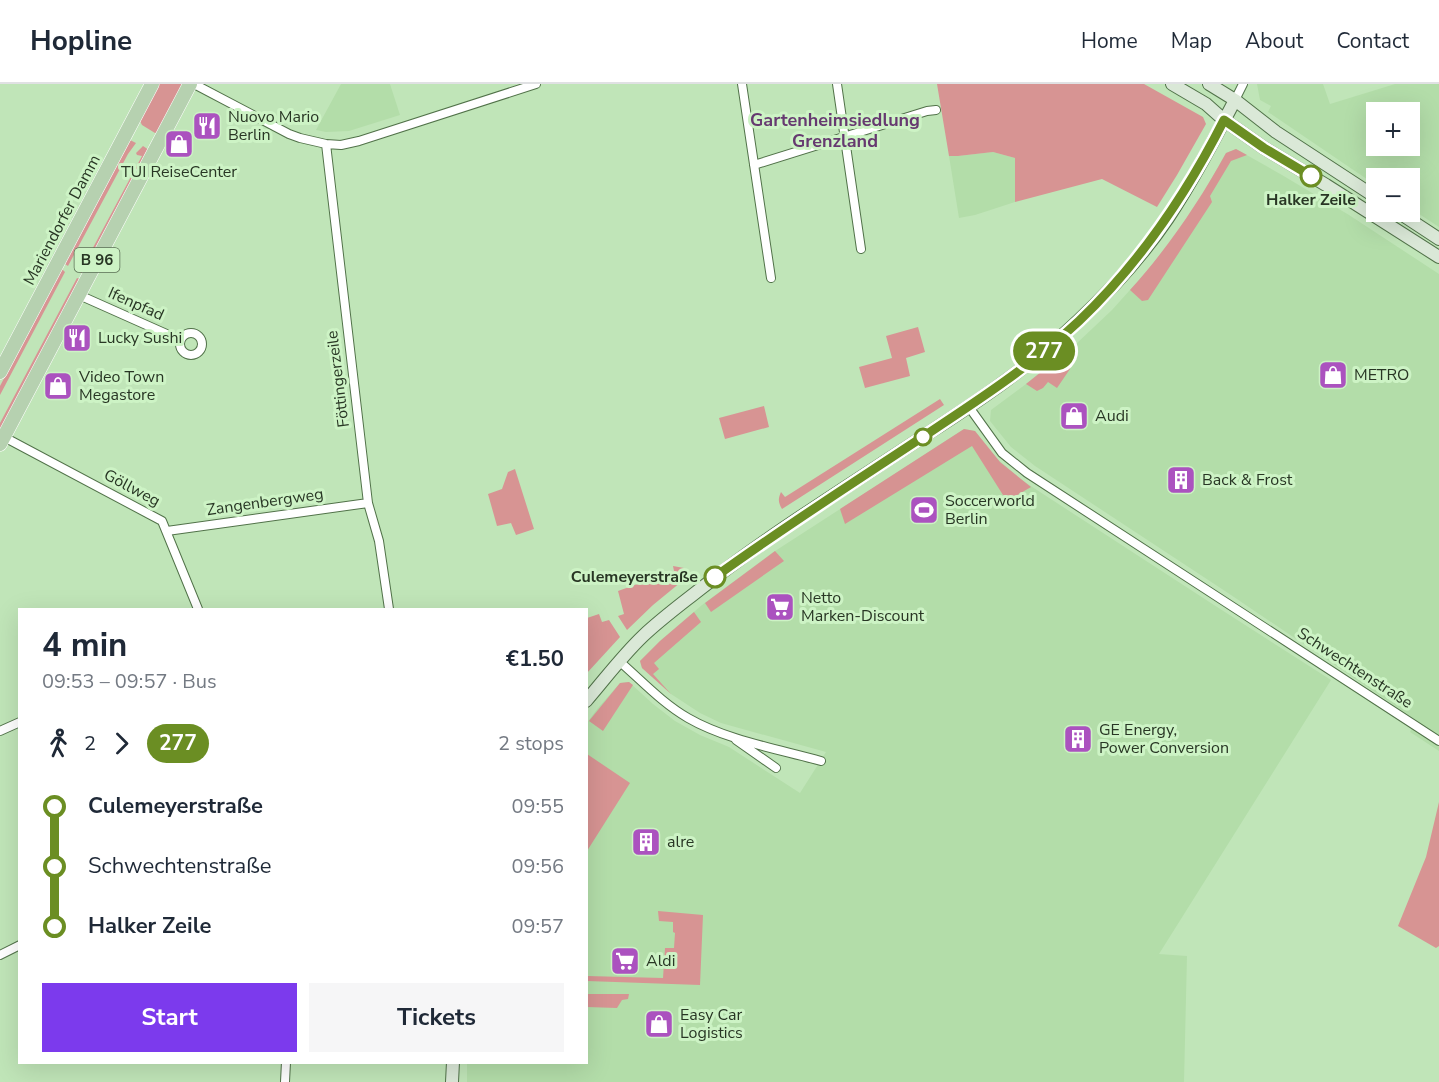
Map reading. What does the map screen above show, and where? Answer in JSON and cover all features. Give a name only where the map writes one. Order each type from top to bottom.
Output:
[{"type":"main road","name":"Mariendorfer Damm","points":[[0,372],[153,84]]},
{"type":"main road","name":"B 96","points":[[2,440],[192,84]]},
{"type":"street","points":[[192,84],[289,134],[326,144],[341,145],[536,84]]},
{"type":"street","points":[[742,84],[771,278]]},
{"type":"street","points":[[837,84],[861,249]]},
{"type":"street","points":[[1172,84],[1206,104],[1224,120],[1264,148],[1439,257]]},
{"type":"street","points":[[1209,84],[1276,132],[1366,191]]},
{"type":"street","points":[[588,699],[620,661],[669,613],[775,534],[969,407],[1055,342],[1100,299],[1131,265],[1167,219],[1194,175],[1243,84]]},
{"type":"street","points":[[754,165],[936,110]]},
{"type":"street","name":"Föttingerzeile","points":[[326,144],[368,503],[379,541],[389,608]]},
{"type":"street","points":[[1413,222],[1439,239]]},
{"type":"street","name":"Ifenpfad","points":[[79,295],[180,340]]},
{"type":"street","name":"Schwechtenstraße","points":[[969,407],[1002,453],[1027,473],[1439,741]]},
{"type":"street","name":"Göllweg","points":[[2,440],[159,519],[164,524],[198,608]]},
{"type":"street","name":"Zangenbergweg","points":[[167,531],[368,503]]},
{"type":"street","points":[[620,661],[657,696],[701,724],[730,736],[821,761]]},
{"type":"street","points":[[0,731],[18,723]]},
{"type":"street","points":[[730,736],[776,768]]},
{"type":"street","points":[[0,955],[18,946]]},
{"type":"street","points":[[285,1082],[286,1064]]},
{"type":"street","points":[[452,1082],[453,1064]]},
{"type":"shaded area","points":[[159,84],[183,84],[158,132],[155,133],[142,125],[140,121]]},
{"type":"shaded area","points":[[341,84],[390,84],[400,115],[349,131],[316,130]]},
{"type":"shaded area","points":[[937,84],[1144,84],[1203,117],[1206,124],[1157,207],[1102,179],[1015,202],[1015,158],[993,152],[949,156]]},
{"type":"shaded area","points":[[1257,84],[1323,84],[1330,104],[1395,84],[1439,84],[1439,227],[1420,215],[1420,168],[1366,168],[1366,179],[1268,112],[1271,106],[1260,100]]},
{"type":"shaded area","points":[[130,140],[136,143],[68,266],[65,264]]},
{"type":"shaded area","points":[[143,146],[149,150],[83,274],[80,272],[142,156],[136,153]]},
{"type":"shaded area","points":[[1236,149],[1349,215],[1439,274],[1439,751],[1410,732],[1416,720],[1035,466],[1011,447],[990,421],[991,410],[1076,344],[1112,310],[1168,245],[1199,201],[1226,153]]},
{"type":"shaded area","points":[[1236,149],[1247,155],[1231,161],[1210,196],[1212,202],[1148,300],[1142,301],[1130,290],[1182,224],[1226,153]]},
{"type":"shaded area","points":[[993,152],[1015,158],[1015,202],[959,218],[949,156]]},
{"type":"shaded area","points":[[62,269],[65,272],[0,395],[0,386]]},
{"type":"shaded area","points":[[77,278],[80,279],[0,430],[0,423]]},
{"type":"shaded area","points":[[918,327],[925,352],[906,358],[910,376],[865,388],[859,367],[892,358],[886,336]]},
{"type":"shaded area","points":[[1071,348],[1075,352],[1067,365],[1070,369],[1057,388],[1048,382],[1037,391],[1026,384]]},
{"type":"shaded area","points":[[940,399],[944,405],[782,509],[779,500],[781,492],[785,497]]},
{"type":"shaded area","points":[[764,406],[769,427],[725,439],[719,418]]},
{"type":"shaded area","points":[[964,429],[975,431],[994,456],[1020,479],[1331,680],[1159,954],[1187,956],[1184,1082],[467,1082],[467,1064],[588,1064],[588,721],[620,683],[629,682],[675,721],[729,747],[800,793],[826,752],[721,723],[700,713],[671,694],[642,668],[640,661],[702,605],[772,553]]},
{"type":"shaded area","points":[[964,429],[975,431],[1000,462],[1031,487],[1009,500],[1003,495],[972,446],[845,524],[840,509]]},
{"type":"shaded area","points":[[515,469],[534,529],[516,535],[511,523],[497,526],[488,494],[502,489],[508,472]]},
{"type":"shaded area","points":[[775,551],[784,561],[711,612],[705,603]]},
{"type":"shaded area","points":[[673,566],[684,568],[692,573],[627,630],[618,616],[624,614],[618,591],[674,571]]},
{"type":"shaded area","points":[[694,612],[701,622],[654,663],[659,669],[653,674],[671,694],[642,668],[640,661]]},
{"type":"shaded area","points":[[599,614],[602,622],[609,620],[620,637],[588,672],[588,618]]},
{"type":"shaded area","points":[[629,682],[633,685],[603,731],[589,721],[620,683]]},
{"type":"shaded area","points":[[588,755],[630,783],[588,849]]},
{"type":"shaded area","points":[[1439,802],[1439,946],[1436,948],[1398,926],[1426,857]]},
{"type":"shaded area","points":[[658,911],[703,915],[700,985],[588,981],[588,976],[663,978],[665,948],[674,948],[675,933],[673,922],[659,921]]},
{"type":"shaded area","points":[[588,994],[629,994],[628,999],[622,1000],[617,1008],[588,1007]]},
{"type":"bus line","name":"277","points":[[715,577],[775,534],[981,398],[1038,356],[1078,321],[1131,265],[1167,219],[1224,120],[1264,148],[1311,176]]},
{"type":"place","name":"Nuovo Mario Berlin","points":[[207,126]]},
{"type":"place","name":"TUI ReiseCenter","points":[[179,144]]},
{"type":"place","name":"Halker Zeile","points":[[1311,176]]},
{"type":"place","name":"Lucky Sushi","points":[[77,338]]},
{"type":"place","name":"METRO","points":[[1333,375]]},
{"type":"place","name":"Video Town Megastore","points":[[58,386]]},
{"type":"place","name":"Audi","points":[[1074,416]]},
{"type":"place","name":"Back & Frost","points":[[1181,480]]},
{"type":"place","name":"Soccerworld Berlin","points":[[924,510]]},
{"type":"place","name":"Culemeyerstraße","points":[[715,577]]},
{"type":"place","name":"Netto Marken-Discount","points":[[780,607]]},
{"type":"place","name":"GE Energy, Power Conversion","points":[[1078,739]]},
{"type":"place","name":"alre","points":[[646,842]]},
{"type":"place","name":"Aldi","points":[[625,961]]},
{"type":"place","name":"Easy Car Logistics","points":[[659,1024]]},
{"type":"district","name":"Gartenheimsiedlung Grenzland","points":[[835,130]]}]
